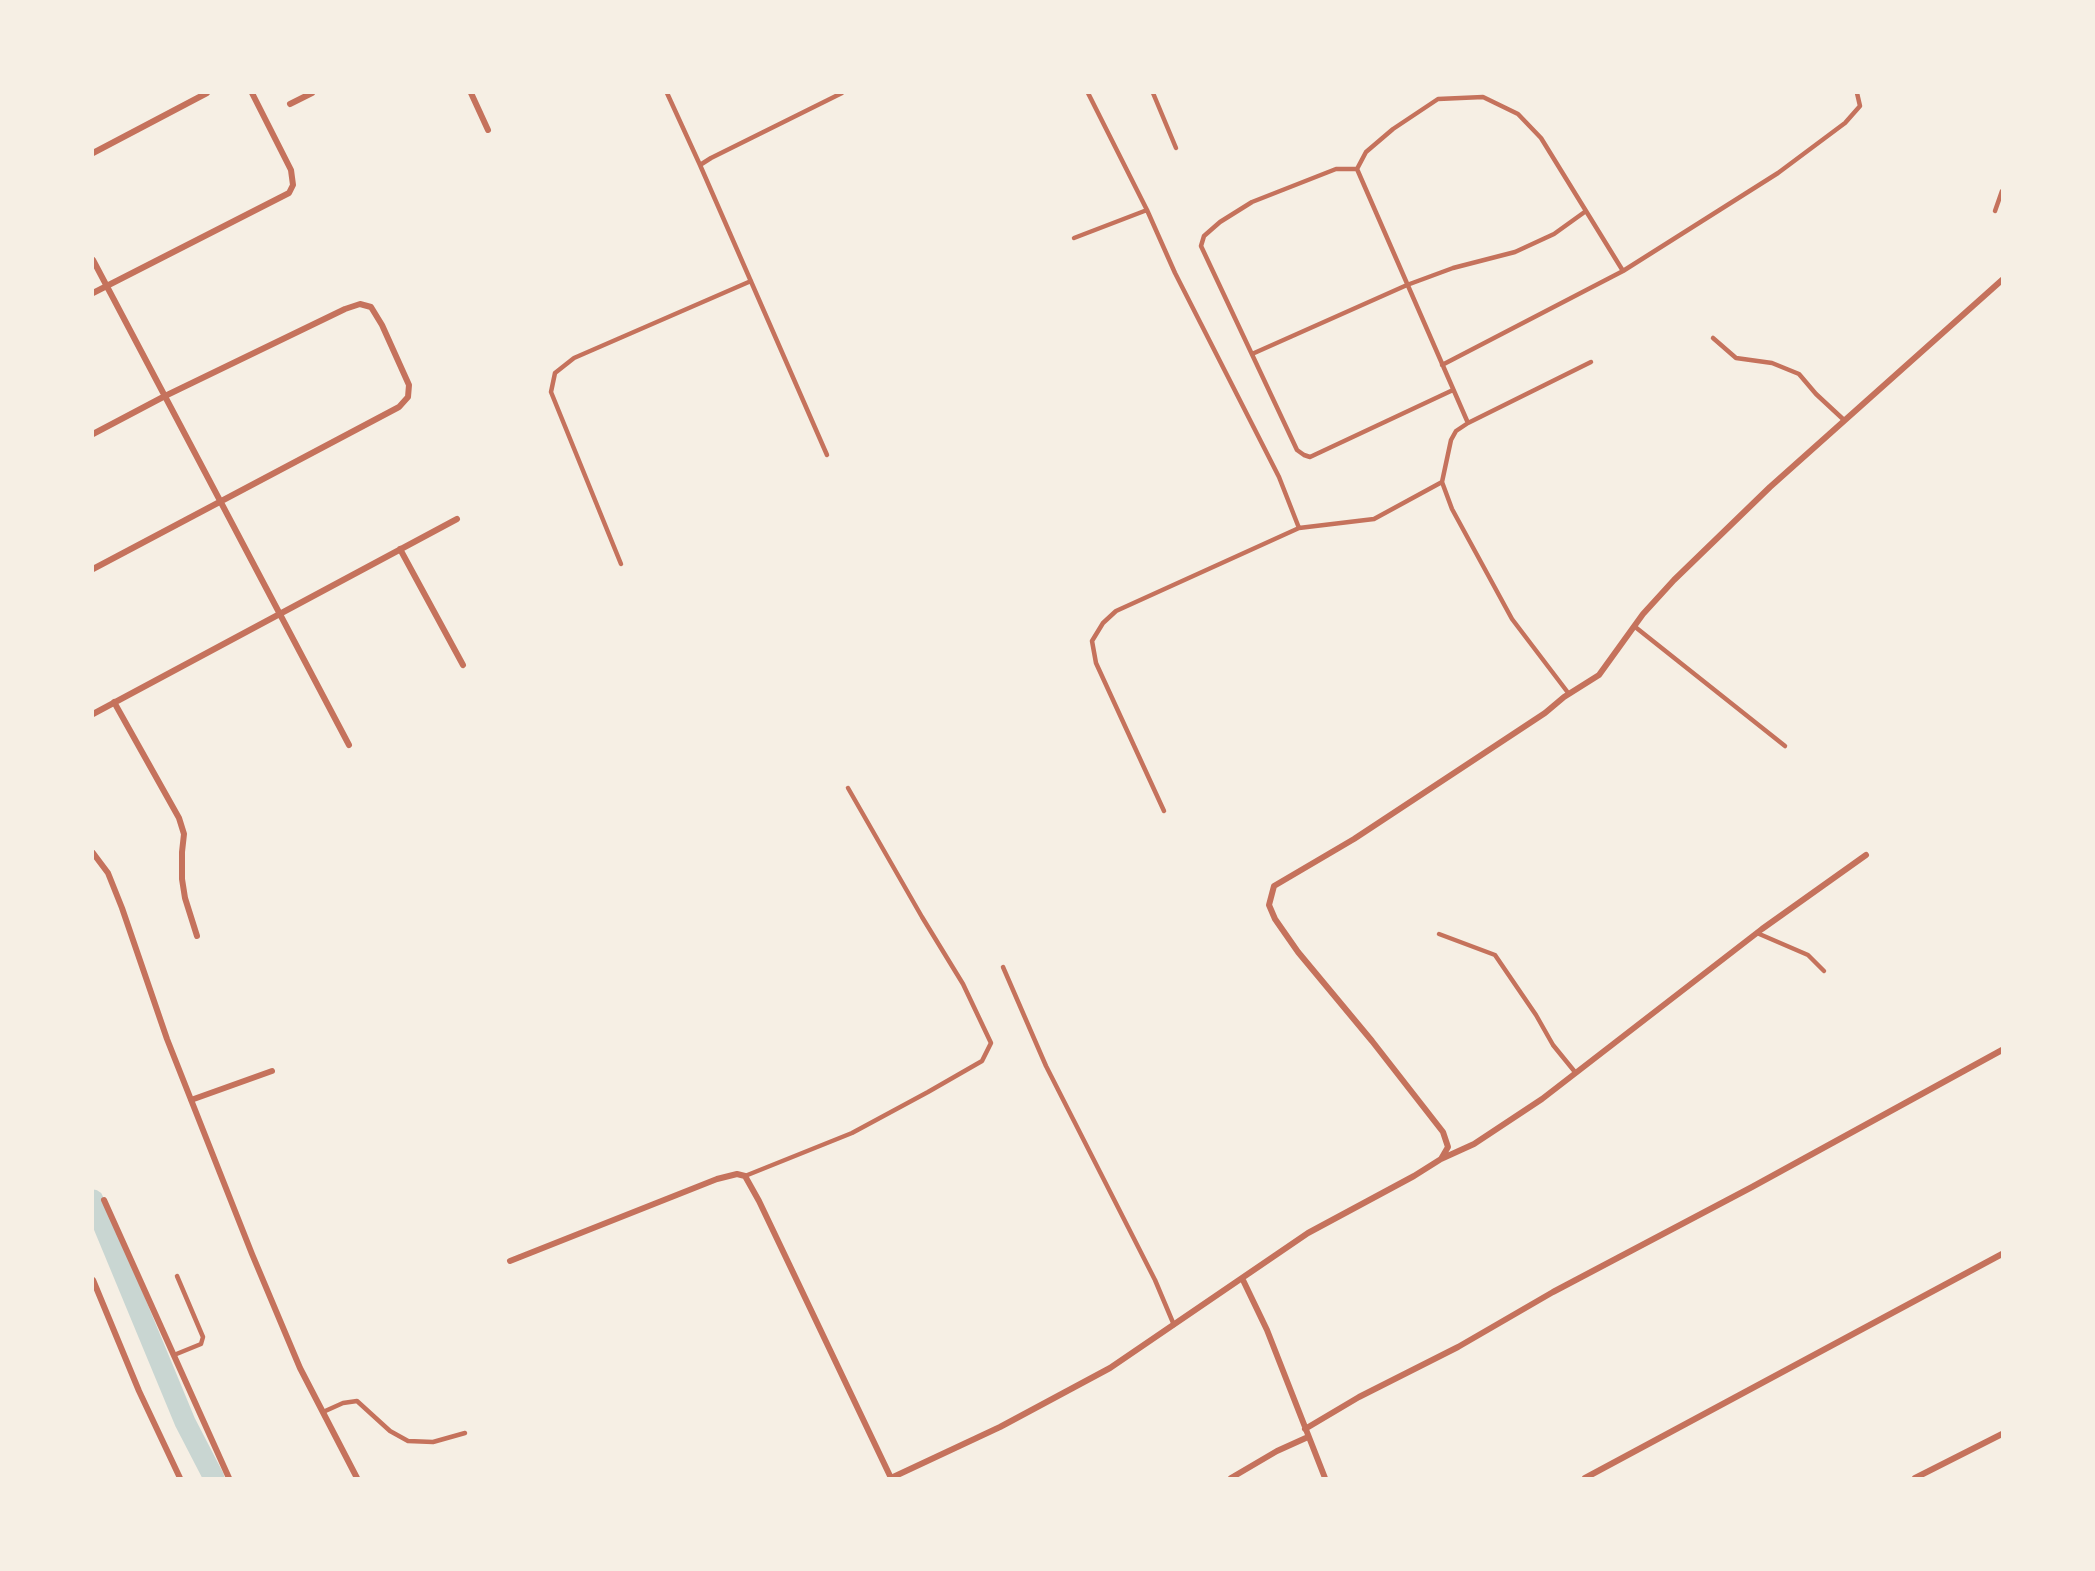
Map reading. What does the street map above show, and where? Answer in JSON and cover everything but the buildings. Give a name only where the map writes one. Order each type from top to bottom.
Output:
[{"type":"street","points":[[93,153],[207,93]]},
{"type":"street","points":[[93,292],[289,193],[293,185],[291,170],[252,93]]},
{"type":"street","points":[[291,104],[312,93]]},
{"type":"street","points":[[471,93],[488,130]]},
{"type":"street","points":[[93,260],[349,745]]},
{"type":"street","points":[[1441,1160],[1448,1147],[1443,1132],[1275,919],[1269,905],[1274,886],[1364,832],[1599,675],[1634,626],[1674,580],[1770,487],[2002,280]]},
{"type":"street","points":[[93,434],[165,396],[345,309],[360,304],[371,307],[382,325],[409,385],[408,397],[399,407],[93,569]]},
{"type":"street","points":[[93,714],[457,519]]},
{"type":"street","points":[[400,549],[463,665]]},
{"type":"street","points":[[114,702],[179,818],[184,834],[182,852],[184,888],[197,936]]},
{"type":"street","points":[[93,853],[108,873],[167,1039],[300,1368],[357,1478]]},
{"type":"street","points":[[510,1261],[717,1179],[737,1174],[745,1176],[891,1478],[999,1427],[1110,1368],[1308,1233],[1474,1144],[1542,1099],[1757,933],[1866,855]]},
{"type":"street","points":[[1305,1429],[1359,1397],[1458,1347],[1553,1292],[1752,1187],[2002,1050]]},
{"type":"street","points":[[191,1100],[272,1071]]},
{"type":"street","points":[[104,1200],[229,1478]]},
{"type":"street","points":[[1585,1478],[2002,1254]]},
{"type":"street","points":[[1242,1278],[1267,1330],[1325,1478]]},
{"type":"street","points":[[93,1280],[138,1391],[180,1478]]},
{"type":"street","points":[[1916,1478],[2002,1434]]},
{"type":"street","points":[[1231,1478],[1277,1451],[1308,1437]]},
{"type":"lane","points":[[667,93],[827,454]]},
{"type":"lane","points":[[700,165],[842,93]]},
{"type":"lane","points":[[1088,93],[1147,210],[1175,273],[1279,477],[1299,528]]},
{"type":"lane","points":[[1153,93],[1176,148]]},
{"type":"lane","points":[[1442,364],[1623,272],[1778,173],[1845,123],[1860,106],[1857,93]]},
{"type":"lane","points":[[1357,169],[1366,152],[1393,129],[1438,99],[1483,98],[1518,114],[1541,138],[1623,272]]},
{"type":"lane","points":[[1357,169],[1336,169],[1252,202],[1220,222],[1204,236],[1201,246],[1297,450],[1304,456],[1310,457],[1453,390]]},
{"type":"lane","points":[[1357,169],[1468,423]]},
{"type":"lane","points":[[1995,211],[2002,191]]},
{"type":"lane","points":[[1074,238],[1147,210]]},
{"type":"lane","points":[[1252,354],[1407,285],[1463,265],[1515,252],[1554,234],[1586,211]]},
{"type":"lane","points":[[621,564],[551,392],[555,373],[574,357],[751,281]]},
{"type":"lane","points":[[1713,338],[1736,358],[1772,363],[1799,374],[1816,394],[1844,420]]},
{"type":"lane","points":[[1569,694],[1512,619],[1452,509],[1442,482],[1451,440],[1456,430],[1591,362]]},
{"type":"lane","points":[[1164,811],[1096,663],[1092,641],[1103,622],[1116,610],[1299,528],[1374,519],[1442,482]]},
{"type":"lane","points":[[1634,626],[1785,746]]},
{"type":"lane","points":[[745,1176],[852,1133],[919,1097],[982,1061],[991,1043],[963,984],[848,788]]},
{"type":"lane","points":[[1757,933],[1808,955],[1824,971]]},
{"type":"lane","points":[[1439,934],[1495,955],[1536,1015],[1553,1045],[1575,1072]]},
{"type":"lane","points":[[1003,967],[1046,1066],[1155,1280],[1174,1325]]},
{"type":"lane","points":[[174,1355],[201,1344],[203,1337],[177,1276]]},
{"type":"lane","points":[[323,1412],[343,1403],[357,1401],[390,1431],[408,1441],[433,1442],[465,1433]]},
{"type":"waterway","points":[[93,1200],[185,1422],[214,1478]]}]
